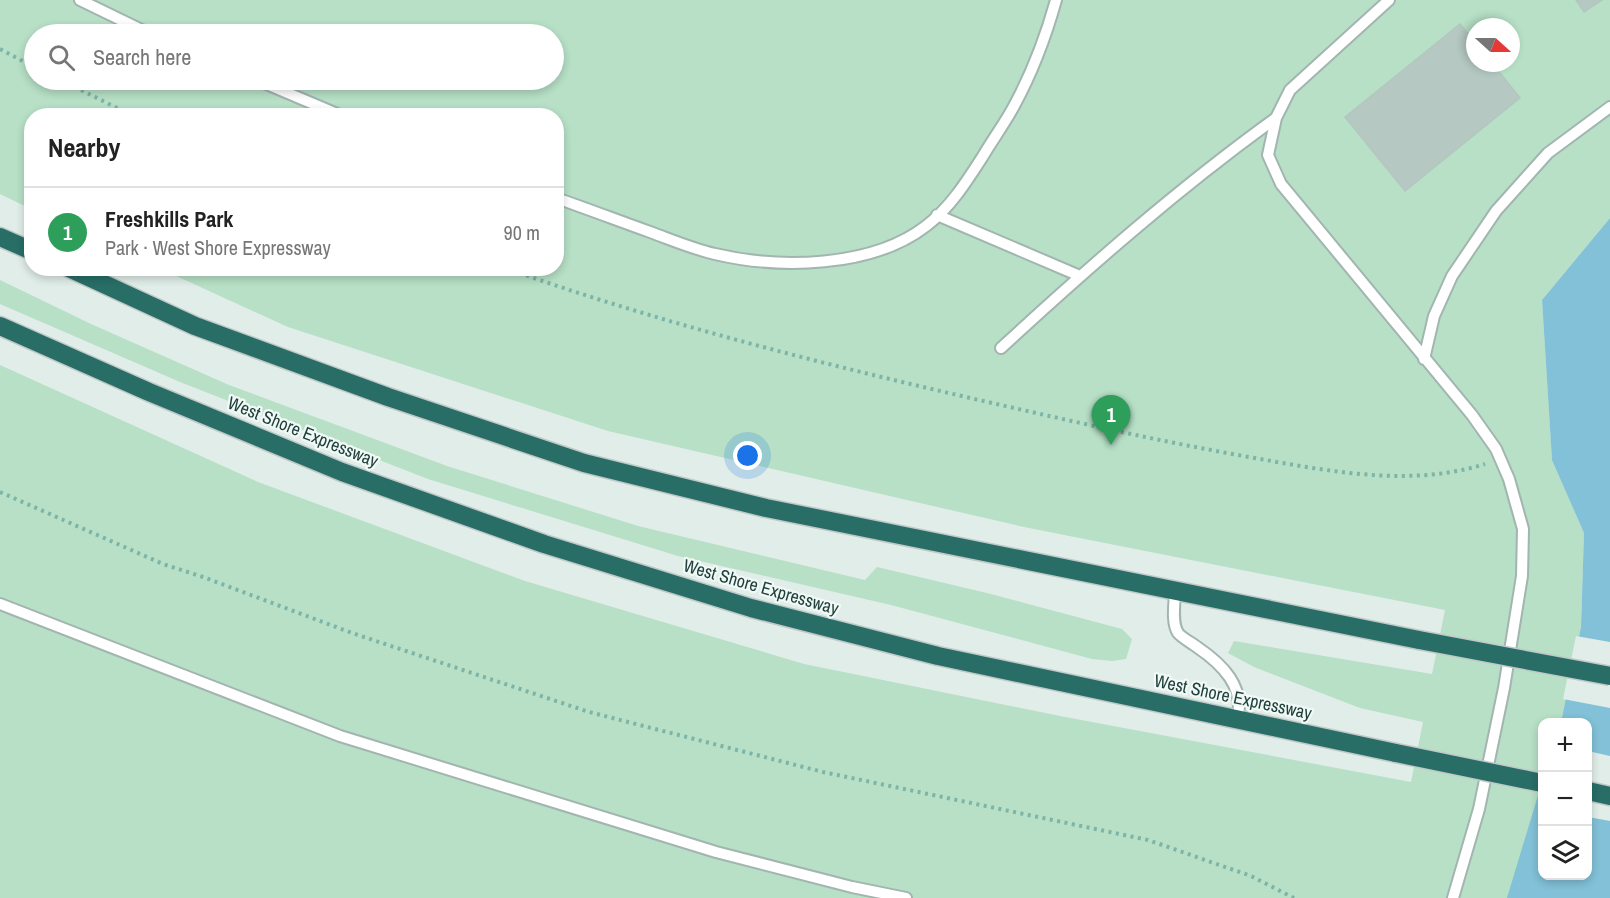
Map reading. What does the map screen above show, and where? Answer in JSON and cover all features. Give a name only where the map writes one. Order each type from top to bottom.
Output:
[{"type":"highway","points":[[0,237],[24,248]]},
{"type":"highway","points":[[86,276],[195,326],[388,397],[584,463],[766,508],[1419,640],[1610,676]]},
{"type":"highway","name":"West Shore Expressway","points":[[0,326],[149,392],[342,472],[544,544],[751,608],[938,656],[1538,782]]},
{"type":"highway","points":[[1592,792],[1610,796]]},
{"type":"lane","points":[[80,0],[129,24]]},
{"type":"lane","points":[[564,201],[692,248],[763,261],[830,261],[867,254],[903,241],[927,226],[955,197],[1014,106],[1043,41],[1056,0]]},
{"type":"lane","points":[[1389,0],[1290,90],[1276,118],[1268,155],[1281,184],[1472,415],[1496,449],[1509,479],[1523,529],[1522,576],[1504,688],[1479,809],[1454,895],[1445,898]]},
{"type":"lane","points":[[281,90],[323,108]]},
{"type":"lane","points":[[1425,358],[1434,316],[1452,276],[1496,211],[1548,153],[1610,107]]},
{"type":"lane","points":[[1001,348],[1080,276],[1226,154],[1276,118]]},
{"type":"lane","points":[[937,215],[1080,276]]},
{"type":"lane","points":[[1175,590],[1175,623],[1179,633],[1221,664],[1235,684],[1240,709],[1237,720]]},
{"type":"lane","points":[[0,604],[351,740],[716,852],[852,887],[906,898]]},
{"type":"path","points":[[0,50],[24,62]]},
{"type":"path","points":[[81,90],[117,108]]},
{"type":"path","points":[[528,276],[765,349],[939,392],[1181,445],[1340,474],[1416,476],[1477,466],[1500,459]]},
{"type":"path","points":[[0,492],[163,564],[352,633],[589,712],[823,772],[1148,840],[1251,876],[1294,898]]},
{"type":"green space","points":[[0,0],[1610,0],[1610,218],[1542,300],[1552,459],[1584,533],[1581,627],[1562,718],[1538,718],[1538,880],[1592,880],[1610,898],[0,898],[0,365],[258,482],[525,581],[804,664],[1060,716],[1411,782],[1423,722],[1360,708],[1254,667],[1228,653],[1234,641],[1432,674],[1445,610],[1024,527],[608,431],[288,327],[176,276],[564,276],[564,108],[24,108],[24,206],[0,194]]},
{"type":"green space","points":[[0,280],[91,324],[229,385],[447,466],[638,526],[865,580],[877,567],[1122,629],[1132,639],[1126,659],[1112,661],[1092,659],[891,605],[678,556],[428,479],[180,382],[0,304]]},
{"type":"water","points":[[1610,218],[1610,898],[1507,898],[1538,795],[1538,880],[1592,880],[1592,718],[1562,718],[1581,627],[1584,533],[1552,460],[1542,300]]},
{"type":"pier","points":[[1576,636],[1610,642],[1610,708],[1563,699]]},
{"type":"pier","points":[[1592,752],[1610,756],[1610,821],[1592,818]]},
{"type":"building","points":[[1576,0],[1602,0],[1584,12]]},
{"type":"building","points":[[1460,24],[1466,31],[1466,72],[1499,72],[1520,98],[1405,191],[1345,117]]},
{"type":"place","name":"Freshkills Park","points":[[1111,445]]}]
